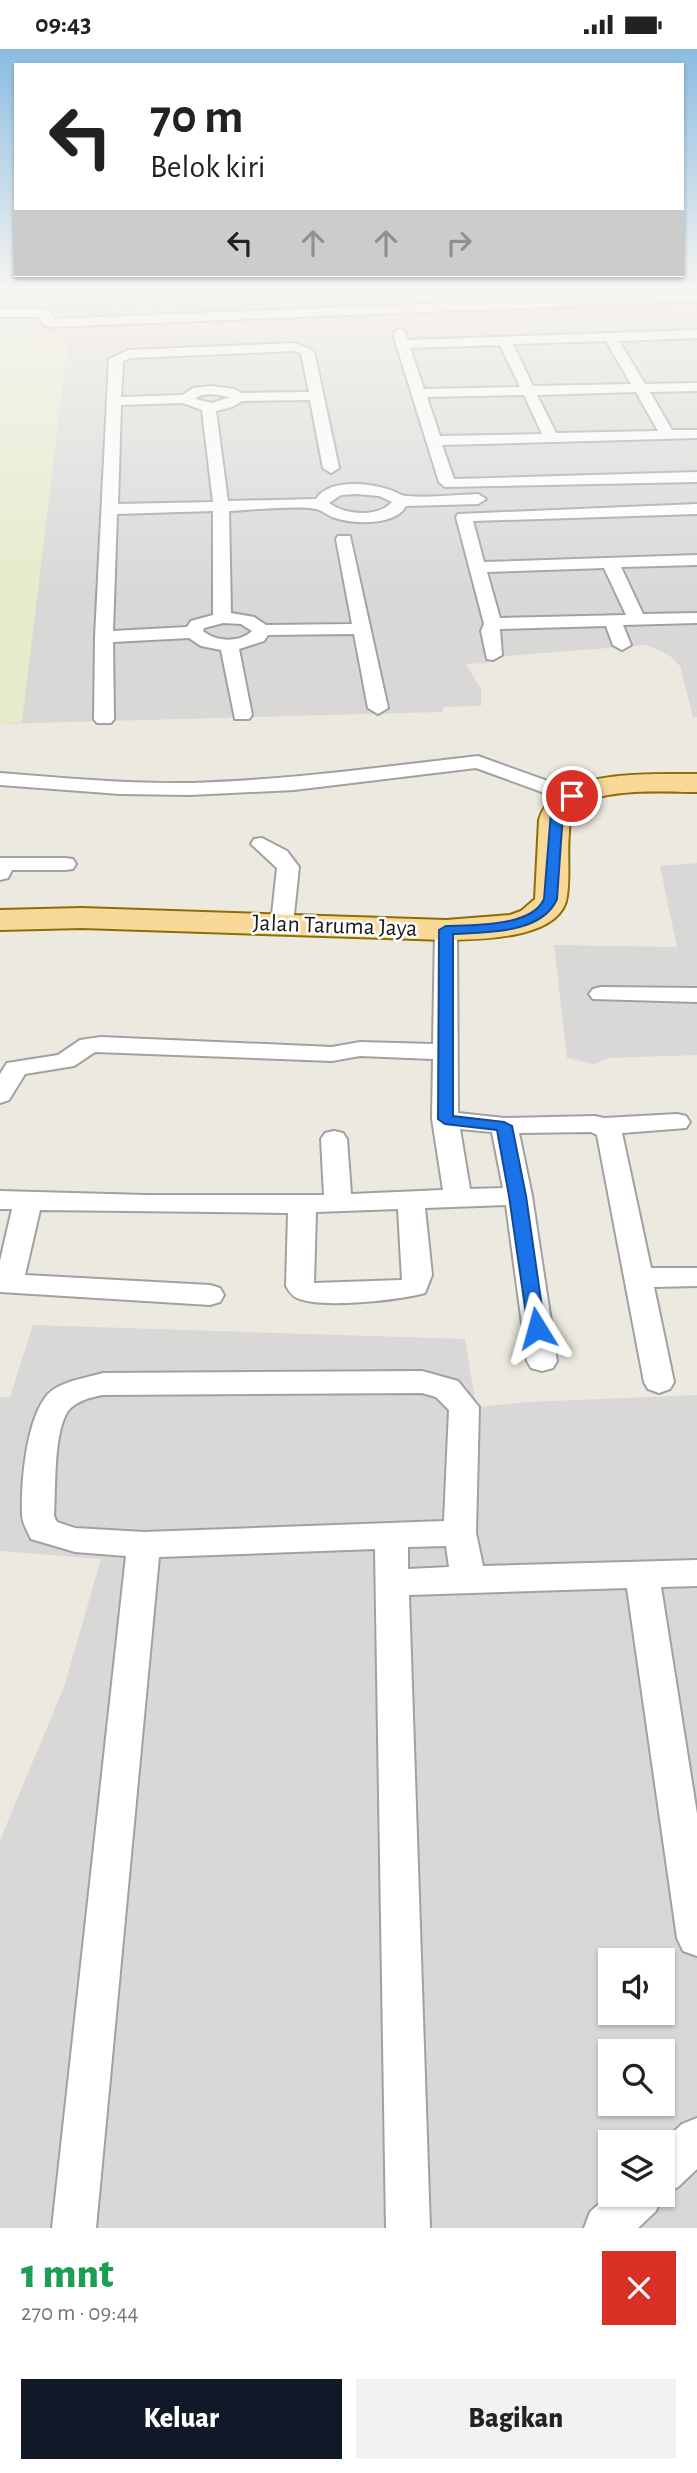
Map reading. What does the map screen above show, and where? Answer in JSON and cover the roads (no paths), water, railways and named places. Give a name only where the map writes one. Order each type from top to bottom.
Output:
[{"type":"main road","points":[[572,796],[610,787],[697,782]]},
{"type":"main road","name":"Jalan Taruma Jaya","points":[[0,920],[82,918],[446,930],[495,928],[526,920],[546,909],[551,899],[557,812],[572,796]]},
{"type":"street","points":[[104,719],[104,637],[115,393]]},
{"type":"street","points":[[115,401],[186,399],[195,393]]},
{"type":"street","points":[[234,393],[238,397]]},
{"type":"street","points":[[315,393],[331,468]]},
{"type":"street","points":[[436,393],[419,393],[447,482],[450,484],[697,477]]},
{"type":"street","points":[[530,393],[551,438]]},
{"type":"street","points":[[643,393],[668,435]]},
{"type":"street","points":[[186,399],[189,403],[209,407],[226,405],[238,397],[316,396]]},
{"type":"street","points":[[209,407],[221,507],[222,618]]},
{"type":"street","points":[[434,441],[697,435]]},
{"type":"street","points":[[321,504],[325,497],[356,489],[392,494],[400,501],[697,493]]},
{"type":"street","points":[[110,509],[321,504],[328,511],[364,517],[396,509],[400,501]]},
{"type":"street","points":[[493,655],[490,631],[493,624],[480,567],[464,517],[697,509]]},
{"type":"street","points":[[344,539],[378,708]]},
{"type":"street","points":[[480,567],[697,560]]},
{"type":"street","points":[[610,562],[637,620]]},
{"type":"street","points":[[194,632],[197,625],[222,618],[240,618],[255,623],[261,630],[362,629]]},
{"type":"street","points":[[493,624],[697,618]]},
{"type":"street","points":[[612,621],[622,645]]},
{"type":"street","points":[[194,632],[199,639],[229,645],[258,637],[261,630]]},
{"type":"street","points":[[104,637],[194,632]]},
{"type":"street","points":[[229,645],[242,715]]},
{"type":"street","points":[[0,779],[120,789],[190,789],[294,784],[478,762],[572,796]]},
{"type":"street","points":[[262,843],[288,867],[282,924]]},
{"type":"street","points":[[0,873],[4,863],[65,864]]},
{"type":"street","points":[[446,930],[445,1119],[458,1198]]},
{"type":"street","points":[[601,994],[697,995]]},
{"type":"street","points":[[0,1095],[16,1067],[65,1061],[89,1045],[332,1053],[360,1049],[446,1052]]},
{"type":"street","points":[[445,1119],[504,1126],[604,1126],[677,1122]]},
{"type":"street","points":[[504,1126],[518,1196],[542,1360]]},
{"type":"street","points":[[604,1126],[609,1131],[659,1382]]},
{"type":"street","points":[[334,1139],[338,1203]]},
{"type":"street","points":[[0,1200],[302,1204],[518,1196]]},
{"type":"street","points":[[302,1204],[300,1286],[315,1293],[403,1289],[415,1286],[418,1275],[411,1200]]},
{"type":"street","points":[[29,1201],[5,1284],[210,1295]]},
{"type":"street","points":[[638,1278],[697,1277]]},
{"type":"street","points":[[460,1533],[144,1545],[56,1537],[43,1529],[38,1516],[49,1416],[58,1402],[72,1393],[103,1384],[422,1382],[447,1389],[464,1407],[460,1533],[468,1579]]},
{"type":"street","points":[[391,1537],[408,2228]]},
{"type":"street","points":[[74,2228],[144,1545]]},
{"type":"street","points":[[393,1582],[697,1573]]},
{"type":"street","points":[[642,1575],[697,1938]]},
{"type":"street","points":[[675,2160],[697,2139]]},
{"type":"street","points":[[606,2228],[628,2207]]}]
